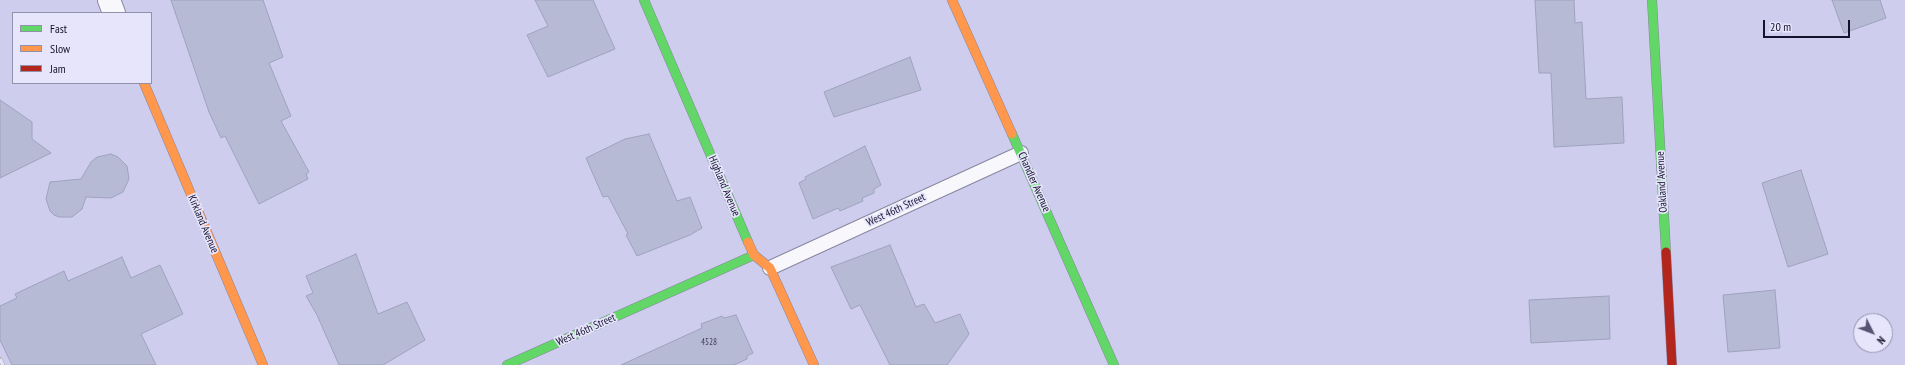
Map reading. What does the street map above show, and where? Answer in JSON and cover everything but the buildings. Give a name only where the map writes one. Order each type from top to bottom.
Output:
[{"type":"street","points":[[109,0],[114,12]]},
{"type":"street","name":"Highland Avenue","points":[[644,0],[754,255],[770,268],[814,365]]},
{"type":"street","name":"Chandler Avenue","points":[[952,0],[1114,365]]},
{"type":"street","name":"Oakland Avenue","points":[[1652,0],[1672,365]]},
{"type":"street","name":"Kirkland Avenue","points":[[144,84],[263,365]]},
{"type":"street","name":"West 46th Street","points":[[506,365],[754,255]]},
{"type":"lane","name":"West 46th Street","points":[[770,268],[1021,153]]},
{"type":"railway","points":[[0,359],[3,365]]},
{"type":"traffic: fast","points":[[644,0],[748,242]]},
{"type":"traffic: fast","points":[[1652,0],[1666,252]]},
{"type":"traffic: fast","points":[[1012,134],[1114,365]]},
{"type":"traffic: fast","points":[[507,365],[754,255]]},
{"type":"traffic: slow","points":[[952,0],[1012,134]]},
{"type":"traffic: slow","points":[[144,84],[263,365]]},
{"type":"traffic: slow","points":[[748,242],[754,255],[770,268],[814,365]]},
{"type":"traffic: jam","points":[[1666,252],[1672,365]]}]
